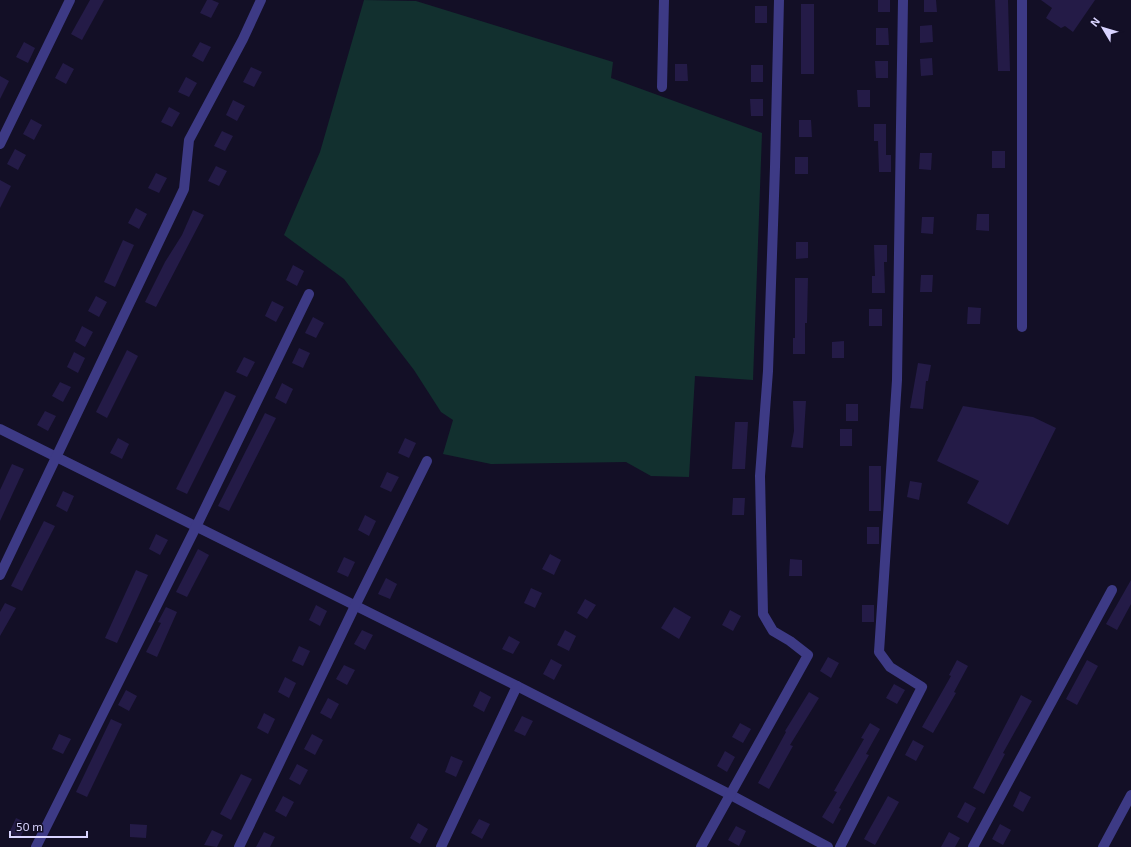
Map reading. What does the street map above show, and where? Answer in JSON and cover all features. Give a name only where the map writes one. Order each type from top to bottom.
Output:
[{"type":"street","points":[[0,144],[70,0]]},
{"type":"street","points":[[0,575],[58,457],[184,189],[190,140],[243,39],[261,0]]},
{"type":"street","points":[[662,87],[664,0]]},
{"type":"street","points":[[701,847],[729,794],[808,655],[790,641],[773,631],[763,614],[760,476],[768,371],[779,0]]},
{"type":"street","points":[[840,847],[922,687],[890,666],[879,652],[897,380],[903,0]]},
{"type":"street","points":[[1022,0],[1022,327]]},
{"type":"street","points":[[36,847],[196,527],[309,294]]},
{"type":"street","points":[[0,429],[516,686],[729,794],[828,847]]},
{"type":"street","points":[[239,847],[354,606],[427,460]]},
{"type":"street","points":[[973,847],[1112,590]]},
{"type":"street","points":[[441,847],[516,686]]},
{"type":"street","points":[[1103,847],[1131,795]]},
{"type":"green space","points":[[364,0],[416,1],[613,62],[611,78],[762,133],[753,380],[695,376],[689,477],[651,476],[626,462],[491,464],[443,454],[453,420],[441,412],[414,370],[344,279],[284,235],[320,152]]},
{"type":"building","points":[[90,0],[104,0],[82,40],[71,34]]},
{"type":"building","points":[[207,0],[212,0],[219,3],[211,18],[200,13]]},
{"type":"building","points":[[878,0],[890,0],[890,12],[878,12]]},
{"type":"building","points":[[924,0],[936,0],[937,12],[924,12]]},
{"type":"building","points":[[995,0],[1008,0],[1010,71],[998,71]]},
{"type":"building","points":[[1041,0],[1095,0],[1073,32],[1065,26],[1061,28],[1046,18],[1052,8]]},
{"type":"building","points":[[801,4],[814,4],[814,74],[801,74]]},
{"type":"building","points":[[755,6],[767,6],[767,23],[755,23]]},
{"type":"building","points":[[932,25],[933,42],[920,43],[920,26]]},
{"type":"building","points":[[876,28],[888,28],[889,45],[876,45]]},
{"type":"building","points":[[24,42],[35,48],[28,63],[16,57]]},
{"type":"building","points":[[200,42],[211,47],[203,62],[192,56]]},
{"type":"building","points":[[932,58],[933,75],[921,76],[920,59]]},
{"type":"building","points":[[875,61],[888,61],[888,78],[876,78]]},
{"type":"building","points":[[63,63],[74,69],[66,84],[55,78]]},
{"type":"building","points":[[675,64],[687,64],[688,81],[675,81]]},
{"type":"building","points":[[751,65],[763,65],[763,82],[751,82]]},
{"type":"building","points":[[251,67],[262,72],[254,87],[243,82]]},
{"type":"building","points":[[0,76],[9,81],[0,99]]},
{"type":"building","points":[[186,77],[197,83],[189,97],[178,92]]},
{"type":"building","points":[[857,90],[870,90],[870,107],[858,107]]},
{"type":"building","points":[[750,99],[763,99],[763,116],[751,116]]},
{"type":"building","points":[[233,100],[245,106],[237,121],[226,115]]},
{"type":"building","points":[[169,107],[180,113],[172,127],[161,122]]},
{"type":"building","points":[[31,119],[42,125],[34,140],[23,134]]},
{"type":"building","points":[[799,120],[811,120],[812,137],[799,137]]},
{"type":"building","points":[[874,124],[886,124],[886,155],[891,155],[891,172],[879,172],[878,141],[874,141]]},
{"type":"building","points":[[222,131],[233,136],[225,151],[214,146]]},
{"type":"building","points":[[15,149],[26,155],[18,170],[7,164]]},
{"type":"building","points":[[992,151],[1005,151],[1005,168],[992,168]]},
{"type":"building","points":[[920,153],[932,153],[931,170],[919,169]]},
{"type":"building","points":[[795,157],[808,157],[808,174],[795,174]]},
{"type":"building","points":[[216,166],[227,171],[219,186],[208,181]]},
{"type":"building","points":[[156,173],[167,178],[159,193],[148,188]]},
{"type":"building","points":[[0,180],[11,186],[0,208]]},
{"type":"building","points":[[136,208],[147,214],[139,229],[128,223]]},
{"type":"building","points":[[193,210],[204,215],[156,307],[145,302],[165,262],[182,235]]},
{"type":"building","points":[[977,214],[989,214],[989,231],[976,230]]},
{"type":"building","points":[[922,217],[934,217],[933,234],[921,233]]},
{"type":"building","points":[[123,240],[134,245],[115,287],[104,282]]},
{"type":"building","points":[[796,242],[808,242],[808,258],[796,259]]},
{"type":"building","points":[[874,245],[887,245],[887,262],[884,262],[885,293],[872,293],[872,276],[875,276]]},
{"type":"building","points":[[293,265],[304,271],[297,286],[286,280]]},
{"type":"building","points":[[921,275],[933,275],[932,292],[920,292]]},
{"type":"building","points":[[795,278],[808,278],[807,323],[805,323],[805,354],[793,354],[793,338],[795,338]]},
{"type":"building","points":[[96,296],[107,302],[99,317],[88,311]]},
{"type":"building","points":[[272,301],[284,307],[276,322],[265,316]]},
{"type":"building","points":[[968,307],[981,308],[980,324],[967,324]]},
{"type":"building","points":[[869,309],[882,309],[882,326],[869,326]]},
{"type":"building","points":[[313,317],[324,323],[316,338],[305,333]]},
{"type":"building","points":[[82,326],[93,332],[85,347],[75,341]]},
{"type":"building","points":[[844,341],[844,358],[832,358],[832,342]]},
{"type":"building","points":[[299,348],[310,353],[303,368],[292,363]]},
{"type":"building","points":[[127,350],[138,356],[107,418],[96,412]]},
{"type":"building","points":[[74,352],[85,358],[78,373],[67,367]]},
{"type":"building","points":[[244,357],[255,362],[247,377],[236,372]]},
{"type":"building","points":[[918,363],[931,365],[928,381],[926,381],[923,409],[910,408]]},
{"type":"building","points":[[60,382],[71,387],[63,402],[52,396]]},
{"type":"building","points":[[282,383],[293,389],[286,404],[275,398]]},
{"type":"building","points":[[225,391],[236,396],[187,494],[176,489]]},
{"type":"building","points":[[793,401],[806,401],[803,448],[791,447],[794,431]]},
{"type":"building","points":[[846,404],[858,404],[858,421],[846,421]]},
{"type":"building","points":[[963,406],[1033,417],[1056,428],[1008,525],[967,503],[979,481],[937,461]]},
{"type":"building","points":[[45,411],[56,416],[48,431],[37,425]]},
{"type":"building","points":[[265,413],[276,418],[229,511],[218,506]]},
{"type":"building","points":[[735,422],[748,422],[745,469],[732,469]]},
{"type":"building","points":[[840,429],[852,429],[852,446],[840,446]]},
{"type":"building","points":[[118,438],[129,444],[122,459],[110,453]]},
{"type":"building","points":[[405,438],[416,443],[409,458],[398,453]]},
{"type":"building","points":[[12,464],[24,469],[0,521],[0,490]]},
{"type":"building","points":[[869,466],[881,466],[881,511],[869,511]]},
{"type":"building","points":[[387,472],[399,477],[391,492],[380,487]]},
{"type":"building","points":[[910,481],[922,483],[919,500],[907,497]]},
{"type":"building","points":[[63,491],[74,496],[67,512],[56,506]]},
{"type":"building","points":[[733,498],[745,498],[744,515],[732,515]]},
{"type":"building","points":[[365,515],[376,521],[369,536],[358,530]]},
{"type":"building","points":[[44,521],[55,526],[22,591],[11,586]]},
{"type":"building","points":[[867,527],[879,527],[879,544],[867,544]]},
{"type":"building","points":[[156,534],[168,540],[160,555],[149,549]]},
{"type":"building","points":[[198,549],[209,555],[187,597],[176,592]]},
{"type":"building","points":[[550,554],[561,560],[554,575],[542,569]]},
{"type":"building","points":[[344,557],[355,562],[348,577],[337,572]]},
{"type":"building","points":[[790,559],[802,560],[802,576],[789,576]]},
{"type":"building","points":[[136,570],[148,575],[117,643],[105,638]]},
{"type":"building","points":[[386,578],[397,584],[390,599],[378,594]]},
{"type":"building","points":[[1131,580],[1131,604],[1117,630],[1106,624]]},
{"type":"building","points":[[531,588],[542,593],[535,608],[524,603]]},
{"type":"building","points":[[585,599],[596,605],[587,619],[577,613]]},
{"type":"building","points":[[5,603],[16,608],[0,636],[0,612]]},
{"type":"building","points":[[316,605],[327,611],[320,626],[309,620]]},
{"type":"building","points":[[862,605],[874,605],[874,622],[862,622]]},
{"type":"building","points":[[166,607],[177,612],[157,657],[146,652],[161,623],[158,622]]},
{"type":"building","points":[[674,607],[691,617],[679,639],[661,628]]},
{"type":"building","points":[[730,610],[741,616],[733,631],[722,625]]},
{"type":"building","points":[[362,630],[373,635],[365,650],[354,644]]},
{"type":"building","points":[[565,630],[576,636],[569,651],[557,645]]},
{"type":"building","points":[[509,636],[520,642],[513,654],[502,649]]},
{"type":"building","points":[[299,646],[310,651],[303,666],[292,661]]},
{"type":"building","points":[[828,657],[839,663],[831,678],[820,671]]},
{"type":"building","points":[[551,659],[562,665],[554,680],[543,674]]},
{"type":"building","points":[[957,660],[968,666],[954,692],[956,693],[933,733],[922,727],[951,676],[949,675]]},
{"type":"building","points":[[1087,660],[1098,666],[1077,705],[1066,699]]},
{"type":"building","points":[[344,665],[355,670],[347,685],[336,679]]},
{"type":"building","points":[[285,677],[296,683],[289,698],[278,692]]},
{"type":"building","points":[[894,684],[905,690],[897,704],[886,698]]},
{"type":"building","points":[[126,690],[137,696],[129,711],[118,705]]},
{"type":"building","points":[[480,691],[491,697],[484,712],[473,706]]},
{"type":"building","points":[[809,692],[819,698],[790,745],[793,746],[769,789],[758,783],[786,732],[785,731]]},
{"type":"building","points":[[1021,695],[1032,701],[1003,753],[1005,754],[984,794],[973,788]]},
{"type":"building","points":[[328,698],[339,704],[331,719],[320,713]]},
{"type":"building","points":[[264,713],[275,719],[268,734],[257,728]]},
{"type":"building","points":[[522,716],[533,721],[525,736],[514,731]]},
{"type":"building","points":[[111,719],[122,724],[87,797],[76,792]]},
{"type":"building","points":[[740,723],[751,729],[743,743],[732,737]]},
{"type":"building","points":[[870,723],[880,729],[866,754],[869,755],[839,808],[841,809],[833,824],[822,817],[837,792],[834,791],[864,739],[861,738]]},
{"type":"building","points":[[59,734],[71,739],[63,754],[52,749]]},
{"type":"building","points":[[312,734],[323,740],[315,755],[304,749]]},
{"type":"building","points":[[913,740],[924,746],[916,761],[905,755]]},
{"type":"building","points":[[725,751],[735,757],[727,772],[717,766]]},
{"type":"building","points":[[451,756],[463,761],[456,777],[445,772]]},
{"type":"building","points":[[297,764],[308,770],[300,785],[289,779]]},
{"type":"building","points":[[241,774],[252,779],[231,820],[220,814]]},
{"type":"building","points":[[1020,791],[1031,797],[1023,812],[1013,806]]},
{"type":"building","points":[[283,796],[294,802],[286,817],[275,811]]},
{"type":"building","points":[[888,796],[899,802],[875,845],[864,839]]},
{"type":"building","points":[[965,802],[976,808],[968,823],[957,817]]},
{"type":"building","points":[[16,818],[27,823],[20,838],[9,833]]},
{"type":"building","points":[[479,819],[490,824],[482,839],[471,833]]},
{"type":"building","points":[[418,823],[428,829],[420,844],[410,838]]},
{"type":"building","points":[[130,824],[147,825],[146,838],[130,837]]},
{"type":"building","points":[[1000,824],[1011,830],[1003,845],[992,839]]},
{"type":"building","points":[[736,826],[746,831],[739,846],[728,840]]},
{"type":"building","points":[[212,830],[223,835],[217,847],[204,845]]},
{"type":"building","points":[[264,832],[275,837],[270,847],[256,847]]},
{"type":"building","points":[[949,832],[960,838],[955,847],[941,847]]}]
